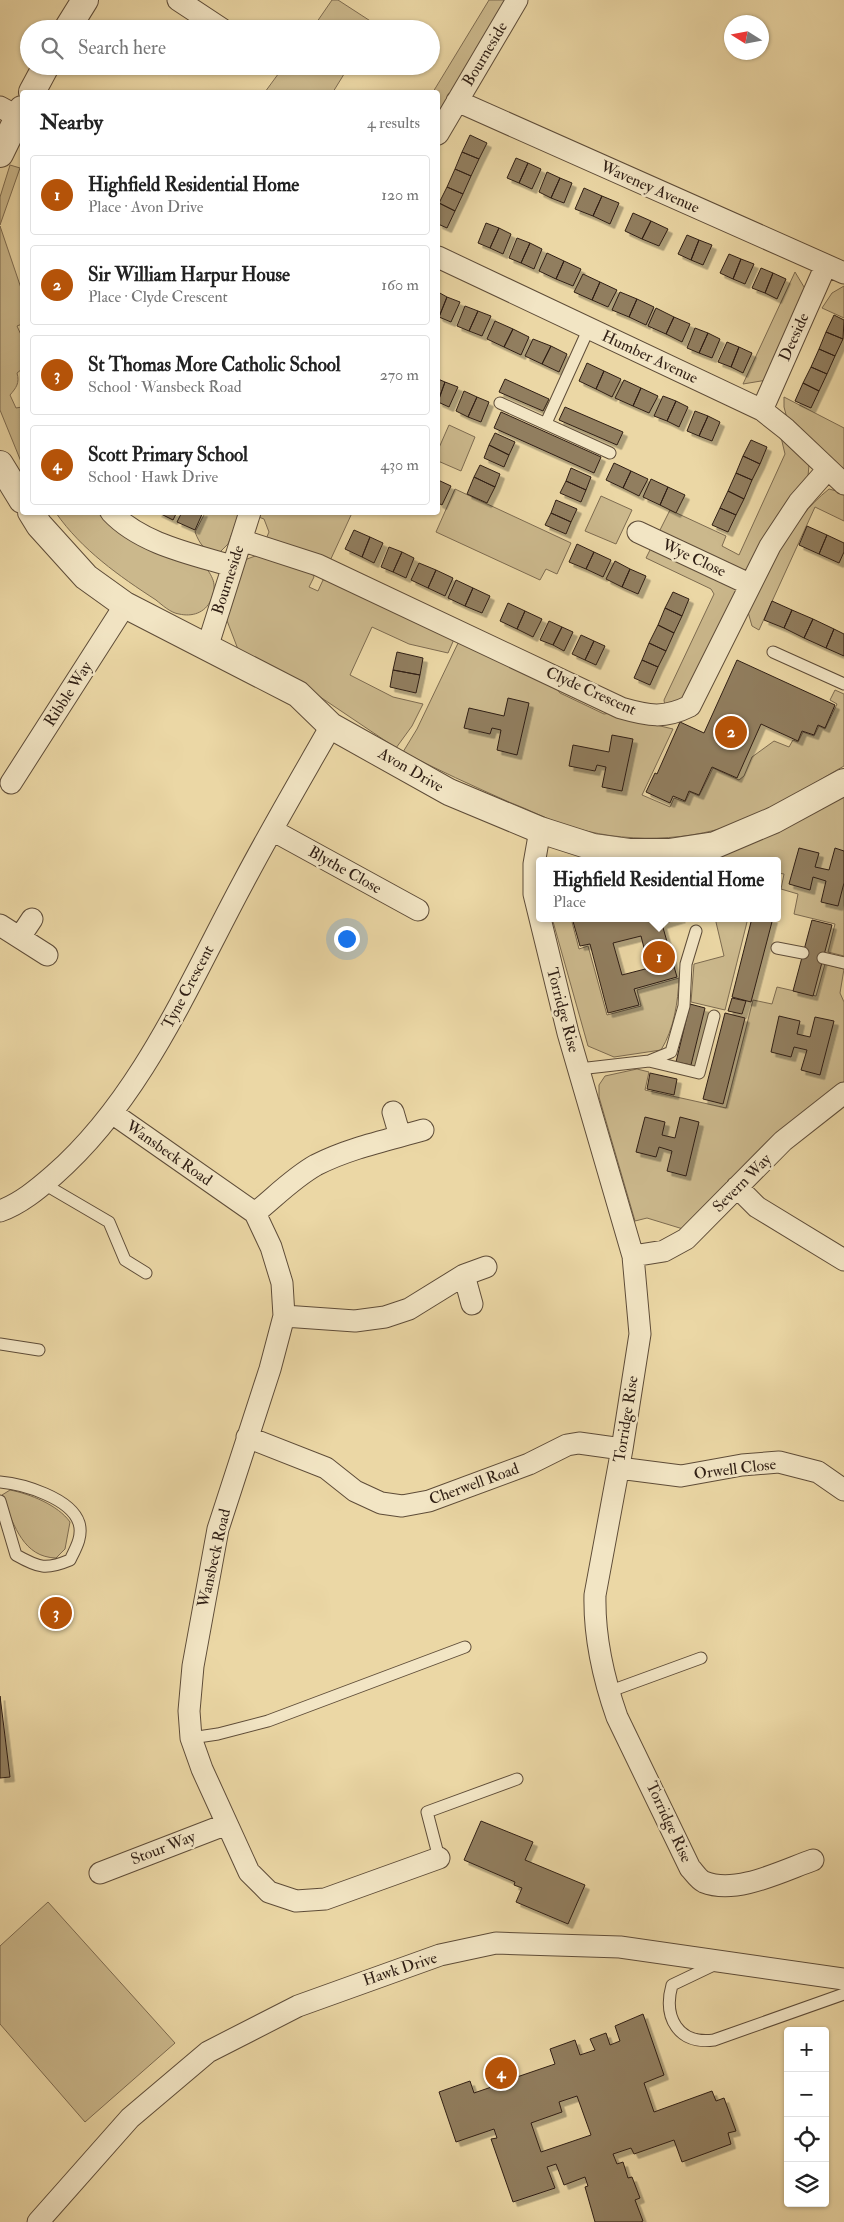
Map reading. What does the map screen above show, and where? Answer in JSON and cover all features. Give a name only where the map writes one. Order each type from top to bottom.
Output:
[{"type":"street","points":[[73,20],[86,0]]},
{"type":"street","points":[[178,0],[208,20]]},
{"type":"street","name":"Bourneside","points":[[440,131],[517,0]]},
{"type":"street","points":[[33,90],[41,75]]},
{"type":"street","name":"Waveney Avenue","points":[[457,101],[835,269]]},
{"type":"street","points":[[0,154],[16,113]]},
{"type":"street","name":"Humber Avenue","points":[[440,258],[762,410],[786,429],[844,484]]},
{"type":"street","name":"Deeside","points":[[762,410],[835,269]]},
{"type":"street","name":"Clyde Crescent","points":[[241,540],[318,565],[621,708],[647,715],[673,714],[690,706],[749,584],[770,546],[799,502],[828,469]]},
{"type":"street","points":[[2,473],[20,497]]},
{"type":"street","name":"Avon Drive","points":[[32,515],[86,577],[125,606],[298,694],[331,726],[449,792],[540,830],[593,847],[629,852],[669,852],[715,845],[774,820],[844,782]]},
{"type":"street","points":[[114,515],[118,520],[153,541],[232,566]]},
{"type":"street","name":"Bourneside","points":[[207,648],[249,515]]},
{"type":"street","name":"Wye Close","points":[[638,532],[749,584]]},
{"type":"street","name":"Ribble Way","points":[[11,783],[125,606]]},
{"type":"street","name":"Tyne Crescent","points":[[0,1211],[44,1184],[67,1164],[112,1114],[154,1049],[272,830],[331,726]]},
{"type":"street","name":"Blythe Close","points":[[272,830],[418,910]]},
{"type":"street","name":"Torridge Rise","points":[[536,902],[534,894],[534,864],[540,830]]},
{"type":"street","points":[[20,937],[32,919]]},
{"type":"street","name":"Torridge Rise","points":[[541,922],[568,1033],[633,1256],[640,1334],[621,1458],[595,1595],[595,1614],[601,1663],[608,1692],[617,1717],[690,1868],[702,1881],[720,1886],[740,1885],[813,1860]]},
{"type":"street","points":[[0,925],[47,955]]},
{"type":"street","name":"Severn Way","points":[[633,1256],[664,1252],[686,1239],[783,1141],[844,1093]]},
{"type":"street","points":[[393,1112],[400,1136]]},
{"type":"street","name":"Wansbeck Road","points":[[112,1114],[255,1213],[271,1247],[282,1283],[284,1316],[270,1369],[218,1529],[193,1666],[189,1710],[191,1738],[226,1824],[249,1872],[269,1892],[296,1901],[325,1900],[439,1858]]},
{"type":"street","points":[[255,1213],[289,1184],[316,1166],[341,1154],[423,1130]]},
{"type":"street","points":[[737,1188],[757,1207],[844,1260]]},
{"type":"street","points":[[284,1316],[355,1321],[385,1317],[410,1309],[464,1275],[486,1267]]},
{"type":"street","points":[[464,1275],[472,1304]]},
{"type":"street","name":"Cherwell Road","points":[[247,1437],[326,1468],[355,1491],[382,1503],[402,1506],[429,1501],[529,1464],[567,1445],[578,1443],[621,1458]]},
{"type":"street","name":"Orwell Close","points":[[621,1458],[681,1476],[742,1465],[779,1462],[818,1472],[844,1490]]},
{"type":"street","name":"Stour Way","points":[[100,1873],[226,1824]]},
{"type":"street","name":"Hawk Drive","points":[[38,2222],[130,2118],[208,2052],[298,2006],[440,1955],[496,1943],[620,1947],[844,1979]]},
{"type":"lane","points":[[546,423],[589,328]]},
{"type":"lane","points":[[500,403],[610,453]]},
{"type":"lane","points":[[773,652],[844,684]]},
{"type":"lane","points":[[580,1069],[649,1061],[672,1052],[684,1006],[686,964],[696,932]]},
{"type":"lane","points":[[777,948],[803,953]]},
{"type":"lane","points":[[823,958],[844,963]]},
{"type":"lane","points":[[649,1061],[699,1073],[714,1016]]},
{"type":"lane","points":[[44,1184],[109,1222],[125,1260],[146,1273]]},
{"type":"lane","points":[[0,1344],[39,1350]]},
{"type":"lane","points":[[0,1482],[13,1483],[38,1492],[70,1509],[79,1524],[80,1541],[70,1560],[51,1567],[35,1565],[16,1554],[0,1501]]},
{"type":"lane","points":[[191,1738],[218,1734],[268,1721],[465,1647]]},
{"type":"lane","points":[[608,1692],[701,1658]]},
{"type":"lane","points":[[439,1858],[427,1812],[517,1779]]},
{"type":"lane","points":[[722,1961],[672,1985],[669,1999],[671,2013],[683,2035],[690,2040],[700,2042],[714,2040],[844,1994]]},
{"type":"shaded area","points":[[332,0],[338,0],[369,20],[318,20]]},
{"type":"shaded area","points":[[489,0],[508,0],[440,115],[440,90],[434,90]]},
{"type":"shaded area","points":[[277,75],[343,75],[334,90],[266,90]]},
{"type":"shaded area","points":[[10,165],[20,168],[0,225],[0,197]]},
{"type":"shaded area","points":[[0,226],[20,285],[20,325],[17,326],[20,333],[20,371],[17,373],[17,385],[10,395],[16,408],[20,407],[20,459],[0,410]]},
{"type":"shaded area","points":[[795,272],[807,292],[767,380],[743,384]]},
{"type":"shaded area","points":[[844,286],[844,318],[822,308],[832,293]]},
{"type":"shaded area","points":[[784,397],[844,428],[844,474],[788,422],[784,407]]},
{"type":"shaded area","points":[[449,425],[475,437],[461,471],[440,462],[440,445]]},
{"type":"shaded area","points":[[780,433],[809,465],[808,476],[692,689],[681,700],[665,707],[664,700],[714,594],[711,589],[646,558],[670,510],[726,536],[722,546],[739,555],[785,454]]},
{"type":"shaded area","points":[[455,489],[571,543],[557,574],[546,569],[540,580],[436,532]]},
{"type":"shaded area","points":[[829,489],[844,493],[844,521],[815,507],[759,630],[752,626],[748,612],[764,578],[792,530],[803,515]]},
{"type":"shaded area","points":[[601,496],[632,510],[616,544],[585,531]]},
{"type":"shaded area","points":[[58,515],[100,515],[121,534],[147,548],[205,566],[214,586],[211,600],[198,613],[189,615],[179,614],[170,610],[102,561],[77,539]]},
{"type":"shaded area","points":[[204,515],[239,515],[228,544],[220,552],[210,551],[204,547],[195,532]]},
{"type":"shaded area","points":[[351,515],[329,563],[266,539],[269,532],[264,519],[256,516]]},
{"type":"shaded area","points":[[258,555],[311,571],[314,577],[309,587],[318,591],[323,580],[330,579],[455,637],[448,653],[409,644],[372,627],[350,675],[393,697],[423,704],[412,726],[396,748],[295,680],[239,652],[226,618],[240,567],[247,559]]},
{"type":"shaded area","points":[[460,639],[550,680],[560,693],[604,714],[618,712],[635,720],[673,729],[642,795],[670,807],[674,798],[685,802],[690,792],[699,796],[713,768],[739,780],[744,776],[752,757],[774,741],[789,747],[793,740],[798,742],[803,732],[814,736],[819,726],[825,729],[837,704],[830,700],[835,690],[844,694],[844,766],[784,801],[748,819],[704,833],[657,838],[633,838],[587,831],[565,825],[442,772],[403,752],[417,729]]},
{"type":"shaded area","points":[[844,797],[844,956],[828,952],[835,924],[794,914],[798,894],[781,889],[784,874],[781,874],[781,857],[720,857]]},
{"type":"shaded area","points":[[553,922],[572,922],[579,949],[588,946],[607,1015],[641,1006],[637,990],[679,978],[674,1015],[669,1033],[661,1050],[614,1057],[588,1046]]},
{"type":"shaded area","points":[[716,922],[747,922],[725,1010],[691,1002],[694,964],[724,956]]},
{"type":"shaded area","points":[[825,964],[844,969],[840,993],[844,1002],[844,1082],[762,1147],[683,1229],[647,1218],[635,1221],[599,1097],[599,1085],[605,1076],[637,1069],[649,1072],[645,1090],[726,1108],[753,1000],[772,1004],[777,987],[816,996]]},
{"type":"shaded area","points":[[10,1490],[26,1494],[51,1505],[70,1522],[65,1549],[56,1558],[35,1552],[16,1530],[2,1495]]},
{"type":"shaded area","points":[[48,1902],[175,2043],[85,2122],[0,2024],[0,1946]]},
{"type":"building","points":[[470,135],[487,143],[479,159],[462,152]]},
{"type":"building","points":[[462,152],[479,159],[471,176],[455,169]]},
{"type":"building","points":[[516,158],[528,163],[519,183],[507,178]]},
{"type":"building","points":[[528,163],[541,169],[532,189],[519,183]]},
{"type":"building","points":[[455,169],[471,176],[463,194],[447,187]]},
{"type":"building","points":[[547,172],[560,178],[551,198],[539,192]]},
{"type":"building","points":[[560,178],[572,183],[564,203],[551,198]]},
{"type":"building","points":[[447,187],[463,194],[455,211],[440,204]]},
{"type":"building","points":[[584,188],[602,196],[593,216],[575,209]]},
{"type":"building","points":[[602,196],[619,203],[610,224],[593,216]]},
{"type":"building","points":[[440,204],[455,211],[447,228],[440,225]]},
{"type":"building","points":[[633,213],[651,221],[642,239],[625,231]]},
{"type":"building","points":[[651,221],[668,229],[659,246],[642,239]]},
{"type":"building","points":[[486,223],[499,228],[490,248],[478,243]]},
{"type":"building","points":[[499,228],[511,234],[503,254],[490,248]]},
{"type":"building","points":[[687,235],[699,240],[691,260],[678,254]]},
{"type":"building","points":[[517,238],[530,243],[521,263],[509,258]]},
{"type":"building","points":[[699,240],[712,245],[703,265],[691,260]]},
{"type":"building","points":[[530,243],[542,249],[534,269],[521,263]]},
{"type":"building","points":[[547,253],[564,261],[556,279],[539,271]]},
{"type":"building","points":[[729,254],[741,259],[733,279],[720,273]]},
{"type":"building","points":[[741,259],[754,264],[745,284],[733,279]]},
{"type":"building","points":[[564,261],[581,269],[573,286],[556,279]]},
{"type":"building","points":[[761,268],[773,273],[765,293],[752,288]]},
{"type":"building","points":[[773,273],[786,279],[777,299],[765,293]]},
{"type":"building","points":[[583,274],[600,282],[592,300],[574,292]]},
{"type":"building","points":[[600,282],[617,290],[608,307],[592,300]]},
{"type":"building","points":[[620,292],[637,299],[629,317],[612,310]]},
{"type":"building","points":[[440,293],[447,297],[440,314]]},
{"type":"building","points":[[447,297],[460,302],[451,322],[440,317]]},
{"type":"building","points":[[637,299],[654,307],[646,325],[629,317]]},
{"type":"building","points":[[465,306],[478,311],[469,331],[457,326]]},
{"type":"building","points":[[656,308],[674,317],[666,334],[648,326]]},
{"type":"building","points":[[478,311],[491,316],[482,336],[469,331]]},
{"type":"building","points":[[834,315],[844,320],[843,339],[826,332]]},
{"type":"building","points":[[674,317],[690,324],[682,342],[666,334]]},
{"type":"building","points":[[495,321],[513,329],[504,347],[487,339]]},
{"type":"building","points":[[695,328],[708,333],[699,353],[687,348]]},
{"type":"building","points":[[513,329],[529,337],[521,355],[504,347]]},
{"type":"building","points":[[826,332],[843,339],[835,356],[819,349]]},
{"type":"building","points":[[708,333],[720,339],[712,358],[699,353]]},
{"type":"building","points":[[533,339],[551,346],[542,364],[525,356]]},
{"type":"building","points":[[727,342],[739,347],[731,367],[718,362]]},
{"type":"building","points":[[551,346],[567,354],[559,372],[542,364]]},
{"type":"building","points":[[739,347],[752,353],[743,373],[731,367]]},
{"type":"building","points":[[819,349],[835,356],[827,374],[811,367]]},
{"type":"building","points":[[587,363],[604,371],[596,389],[579,381]]},
{"type":"building","points":[[811,367],[827,374],[819,391],[803,383]]},
{"type":"building","points":[[604,371],[621,379],[612,397],[596,389]]},
{"type":"building","points":[[505,379],[549,399],[543,411],[499,392]]},
{"type":"building","points":[[440,380],[445,382],[440,396]]},
{"type":"building","points":[[624,380],[641,388],[633,406],[615,398]]},
{"type":"building","points":[[445,382],[458,387],[449,407],[440,403],[440,396]]},
{"type":"building","points":[[803,383],[819,391],[811,408],[795,401]]},
{"type":"building","points":[[641,388],[658,396],[649,413],[633,406]]},
{"type":"building","points":[[464,391],[477,397],[468,417],[456,411]]},
{"type":"building","points":[[663,396],[676,401],[667,421],[654,416]]},
{"type":"building","points":[[477,397],[489,402],[481,422],[468,417]]},
{"type":"building","points":[[676,401],[688,407],[679,427],[667,421]]},
{"type":"building","points":[[565,407],[623,432],[617,445],[559,420]]},
{"type":"building","points":[[695,411],[708,416],[699,436],[687,431]]},
{"type":"building","points":[[501,412],[601,457],[594,473],[494,428]]},
{"type":"building","points":[[708,416],[720,422],[712,441],[699,436]]},
{"type":"building","points":[[495,433],[515,442],[509,455],[489,445]]},
{"type":"building","points":[[751,440],[767,447],[760,464],[743,456]]},
{"type":"building","points":[[489,445],[509,455],[504,467],[484,458]]},
{"type":"building","points":[[743,456],[760,464],[752,480],[736,473]]},
{"type":"building","points":[[614,463],[631,471],[623,488],[606,480]]},
{"type":"building","points":[[480,465],[500,474],[495,487],[474,477]]},
{"type":"building","points":[[571,468],[591,477],[586,490],[566,481]]},
{"type":"building","points":[[631,471],[648,479],[639,496],[623,488]]},
{"type":"building","points":[[736,473],[752,480],[744,499],[728,491]]},
{"type":"building","points":[[474,477],[495,487],[487,503],[467,494]]},
{"type":"building","points":[[651,479],[668,487],[660,505],[643,497]]},
{"type":"building","points":[[440,481],[451,486],[442,505],[440,504]]},
{"type":"building","points":[[566,481],[586,490],[581,502],[560,493]]},
{"type":"building","points":[[668,487],[685,495],[676,513],[660,505]]},
{"type":"building","points":[[728,491],[744,499],[736,515],[720,508]]},
{"type":"building","points":[[556,500],[577,509],[571,522],[551,513]]},
{"type":"building","points":[[720,508],[736,515],[728,532],[712,525]]},
{"type":"building","points":[[551,513],[571,522],[566,534],[545,525]]},
{"type":"building","points":[[163,515],[176,515],[173,520]]},
{"type":"building","points":[[180,515],[202,515],[195,530],[177,522]]},
{"type":"building","points":[[807,526],[827,535],[819,554],[799,545]]},
{"type":"building","points":[[354,530],[370,537],[362,557],[345,549]]},
{"type":"building","points":[[827,535],[844,543],[844,552],[839,563],[819,554]]},
{"type":"building","points":[[370,537],[383,543],[374,563],[362,557]]},
{"type":"building","points":[[577,544],[594,552],[586,569],[569,562]]},
{"type":"building","points":[[389,547],[402,552],[393,572],[381,567]]},
{"type":"building","points":[[402,552],[414,558],[406,578],[393,572]]},
{"type":"building","points":[[594,552],[611,560],[603,577],[586,569]]},
{"type":"building","points":[[615,561],[630,569],[622,587],[606,579]]},
{"type":"building","points":[[419,563],[436,570],[428,588],[411,580]]},
{"type":"building","points":[[630,569],[646,576],[638,594],[622,587]]},
{"type":"building","points":[[436,570],[453,578],[445,596],[428,588]]},
{"type":"building","points":[[456,580],[473,588],[465,606],[448,598]]},
{"type":"building","points":[[473,588],[490,596],[482,613],[465,606]]},
{"type":"building","points":[[673,592],[689,599],[682,616],[665,608]]},
{"type":"building","points":[[772,601],[792,610],[784,628],[764,620]]},
{"type":"building","points":[[508,603],[525,611],[517,629],[500,621]]},
{"type":"building","points":[[665,608],[682,616],[674,633],[658,625]]},
{"type":"building","points":[[792,610],[813,619],[804,638],[784,628]]},
{"type":"building","points":[[525,611],[542,619],[533,637],[517,629]]},
{"type":"building","points":[[813,619],[834,629],[826,648],[804,638]]},
{"type":"building","points":[[549,621],[562,627],[553,645],[540,640]]},
{"type":"building","points":[[658,625],[674,633],[666,651],[649,643]]},
{"type":"building","points":[[562,627],[573,632],[564,651],[553,645]]},
{"type":"building","points":[[834,629],[844,634],[844,656],[826,648]]},
{"type":"building","points":[[581,635],[594,641],[585,660],[572,654]]},
{"type":"building","points":[[594,641],[605,646],[596,665],[585,660]]},
{"type":"building","points":[[649,643],[666,651],[658,667],[642,660]]},
{"type":"building","points":[[397,652],[423,658],[420,675],[393,670]]},
{"type":"building","points":[[642,660],[658,667],[650,685],[634,678]]},
{"type":"building","points":[[737,660],[835,705],[825,728],[818,725],[814,735],[802,731],[798,741],[761,724],[737,778],[712,767],[699,795],[689,791],[685,801],[673,796],[670,803],[646,792],[655,773],[657,774],[680,722],[704,733]]},
{"type":"building","points":[[393,670],[420,675],[416,693],[390,687]]},
{"type":"building","points":[[508,698],[529,703],[517,755],[497,750],[501,730],[492,728],[490,734],[464,728],[469,708],[504,716]]},
{"type":"building","points":[[612,735],[633,739],[622,791],[602,787],[606,767],[597,765],[595,771],[569,766],[573,745],[609,752]]},
{"type":"building","points":[[799,848],[819,853],[815,867],[829,870],[835,848],[844,851],[844,883],[838,906],[821,902],[826,881],[813,877],[810,890],[789,884]]},
{"type":"building","points":[[812,920],[832,925],[813,996],[793,991]]},
{"type":"building","points":[[573,922],[668,922],[662,924],[677,977],[634,989],[639,1005],[608,1013],[590,944],[580,946]],"holes":[[[641,936],[649,968],[622,975],[613,943]]]},
{"type":"building","points":[[751,922],[772,922],[751,1002],[732,997]]},
{"type":"building","points":[[732,998],[746,1001],[742,1014],[728,1011]]},
{"type":"building","points":[[690,1004],[705,1008],[691,1065],[676,1062]]},
{"type":"building","points":[[725,1013],[745,1018],[723,1104],[703,1099]]},
{"type":"building","points":[[779,1016],[800,1021],[797,1034],[810,1037],[815,1017],[834,1021],[820,1075],[801,1070],[807,1050],[794,1047],[791,1057],[771,1052]]},
{"type":"building","points":[[650,1073],[677,1079],[674,1095],[647,1089]]},
{"type":"building","points":[[645,1117],[665,1122],[662,1135],[675,1138],[680,1117],[699,1122],[686,1176],[667,1171],[672,1151],[659,1147],[656,1157],[636,1152]]},
{"type":"building","points":[[0,1696],[10,1777],[0,1778]]},
{"type":"building","points":[[481,1821],[533,1842],[525,1860],[585,1885],[568,1924],[516,1902],[522,1888],[514,1885],[515,1882],[464,1860]]},
{"type":"building","points":[[643,2014],[664,2075],[644,2083],[654,2112],[712,2091],[716,2101],[724,2098],[736,2131],[728,2133],[731,2144],[682,2162],[674,2140],[634,2154],[631,2148],[613,2154],[617,2164],[623,2162],[628,2178],[632,2177],[640,2198],[635,2200],[643,2221],[641,2222],[595,2222],[585,2187],[588,2186],[585,2177],[564,2185],[556,2164],[547,2167],[555,2188],[513,2202],[491,2139],[497,2138],[494,2129],[456,2142],[439,2092],[470,2081],[474,2093],[503,2083],[496,2067],[511,2061],[514,2078],[555,2064],[550,2049],[575,2040],[580,2055],[595,2050],[590,2039],[606,2033],[610,2045],[620,2041],[615,2026]],"holes":[[[577,2096],[591,2135],[541,2152],[531,2123],[562,2112],[559,2102]]]},
{"type":"place","name":"Sir William Harpur House","points":[[731,732]]},
{"type":"place","name":"Highfield Residential Home","points":[[659,957]]},
{"type":"place","name":"St Thomas More Catholic School","points":[[56,1613]]},
{"type":"place","name":"Scott Primary School","points":[[501,2073]]}]
